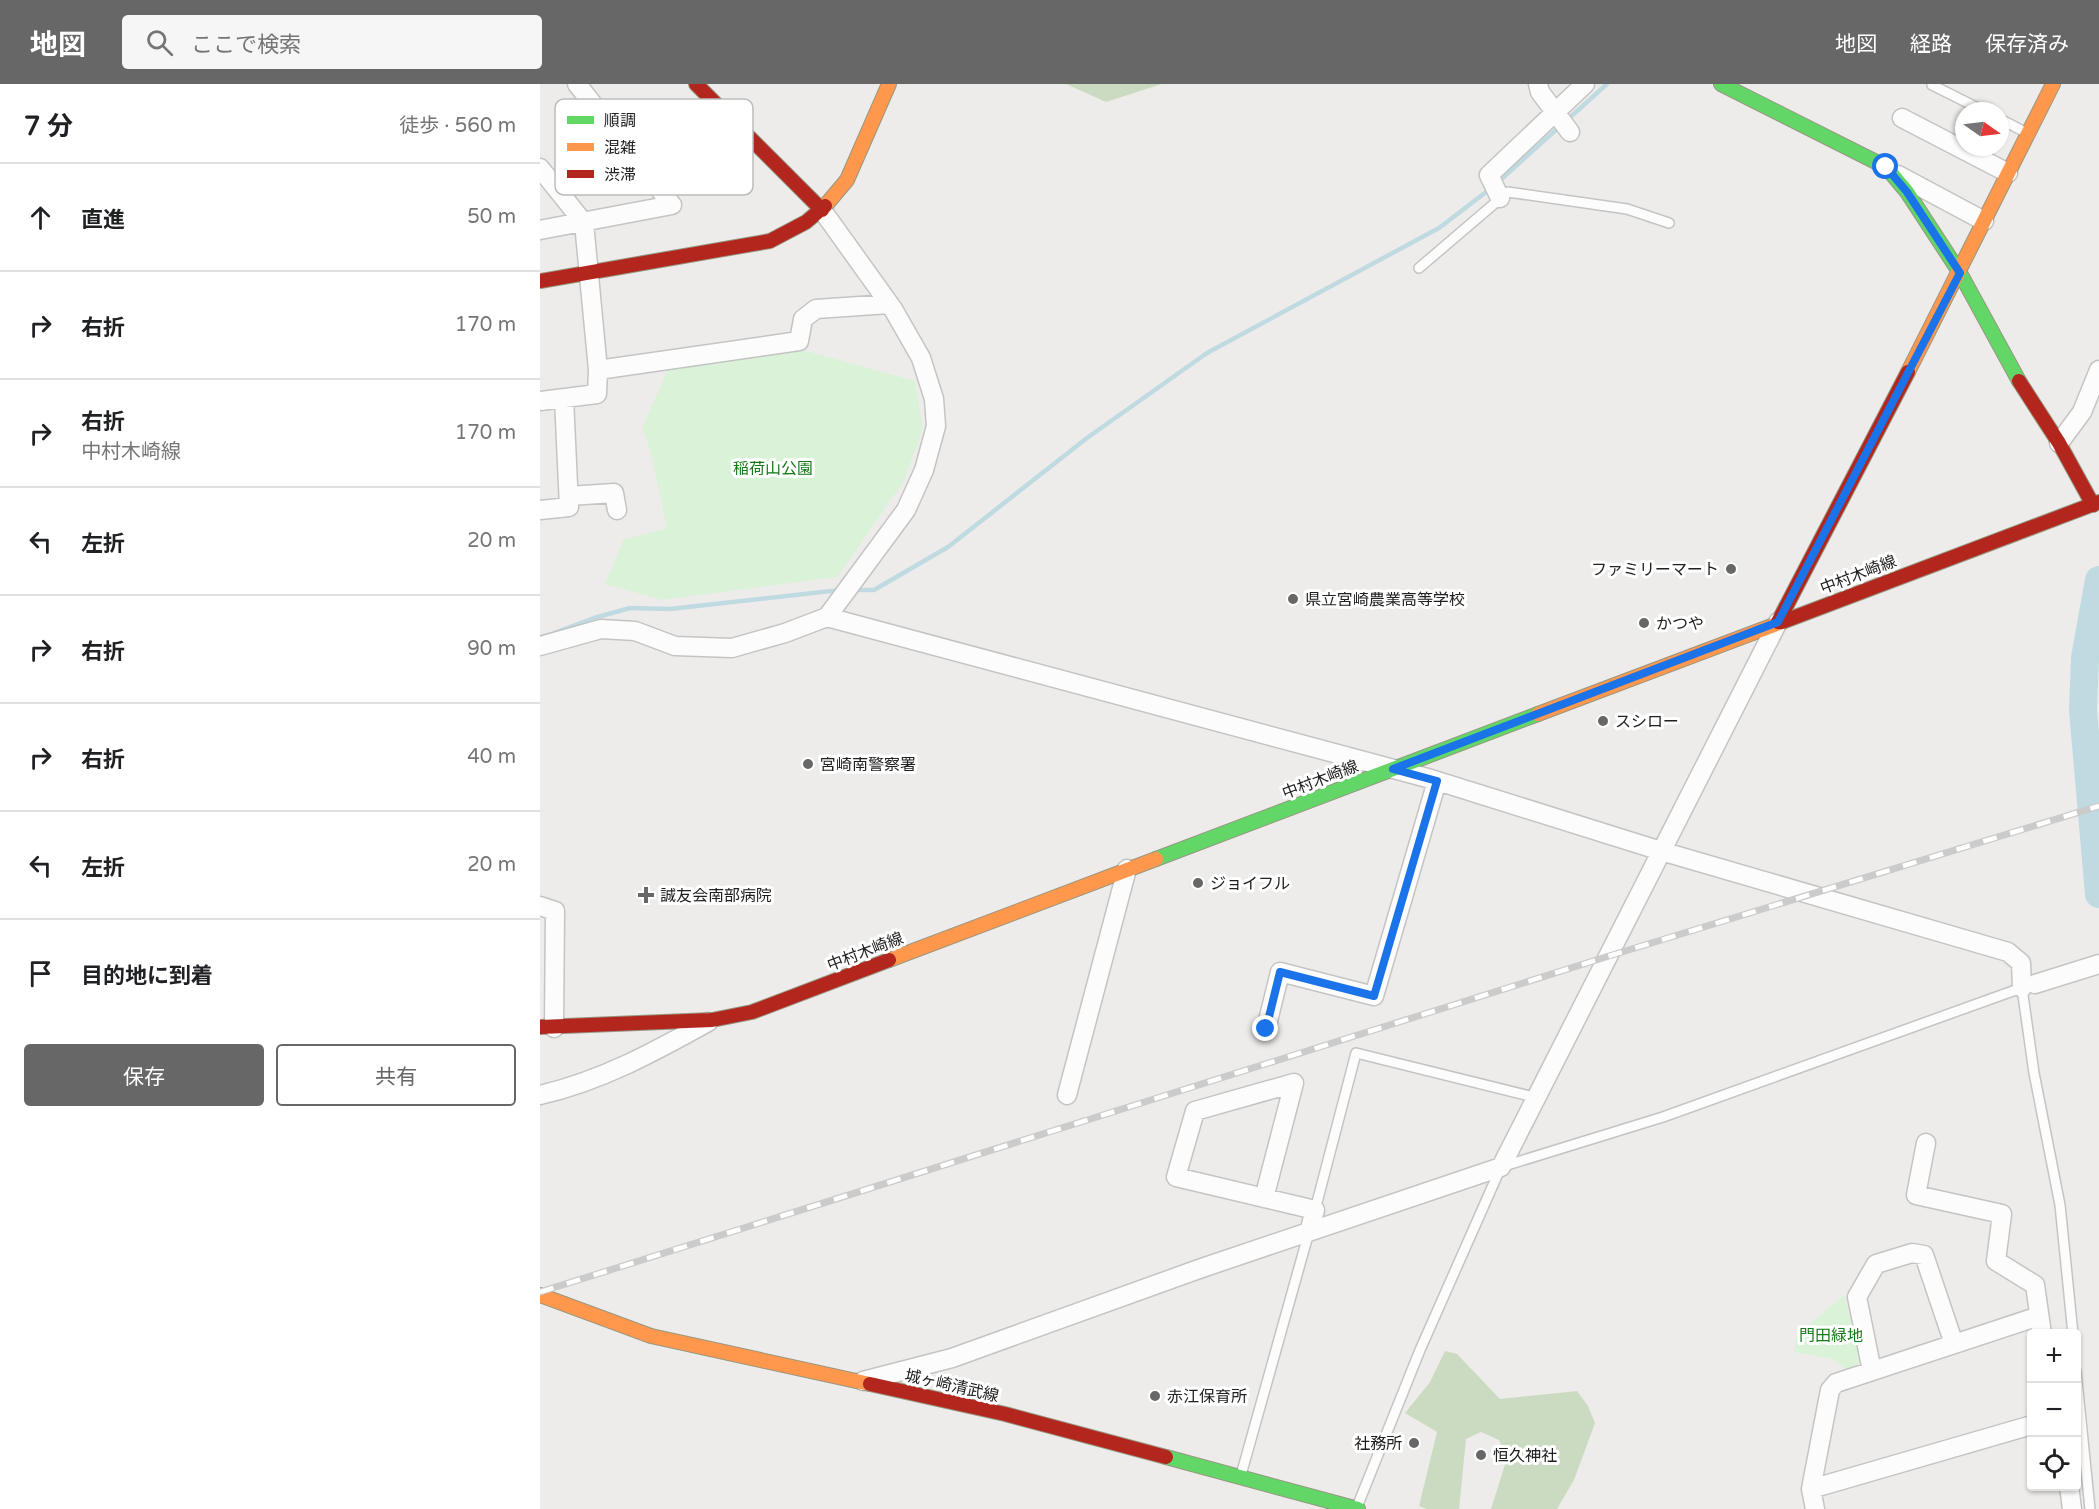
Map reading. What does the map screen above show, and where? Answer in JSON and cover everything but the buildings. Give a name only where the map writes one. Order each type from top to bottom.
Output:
[{"type":"main road","points":[[696,84],[711,99]]},
{"type":"main road","points":[[540,281],[770,241],[822,210],[847,180],[889,84]]},
{"type":"main road","points":[[1721,84],[1744,89],[1886,167],[1907,192],[1960,273],[2008,364],[2059,443],[2071,467],[2096,503]]},
{"type":"main road","points":[[1778,622],[1960,273],[1983,221],[2053,84]]},
{"type":"main road","points":[[753,141],[822,210]]},
{"type":"main road","name":"中村木崎線","points":[[547,1028],[712,1020],[752,1012],[2096,503]]},
{"type":"main road","name":"城ヶ崎清武線","points":[[540,1295],[651,1336],[1005,1414],[1356,1509]]},
{"type":"street","points":[[577,84],[589,99]]},
{"type":"street","points":[[1538,84],[1540,92],[1560,122]]},
{"type":"street","points":[[1500,198],[1489,175],[1560,122],[1585,84]]},
{"type":"street","points":[[1902,118],[2008,173]]},
{"type":"street","points":[[1886,167],[1905,180],[1983,221]]},
{"type":"street","points":[[540,168],[555,187]]},
{"type":"street","points":[[540,401],[597,394],[598,370],[584,223],[562,195]]},
{"type":"street","points":[[540,230],[672,205],[664,195]]},
{"type":"street","points":[[822,210],[889,304],[921,358],[934,399],[936,426],[924,470],[906,510],[827,617]]},
{"type":"street","points":[[598,370],[799,340],[803,320],[816,309],[889,304]]},
{"type":"street","points":[[2059,443],[2082,412],[2099,370]]},
{"type":"street","points":[[540,510],[569,507],[564,398]]},
{"type":"street","points":[[569,496],[614,492],[616,510]]},
{"type":"street","points":[[540,645],[601,629],[635,631],[675,646],[732,648],[827,617],[1437,781],[1661,851],[2008,952],[2021,963],[2028,986],[2099,964]]},
{"type":"street","points":[[862,1381],[952,1358],[1309,1232],[1502,1167],[1778,622]]},
{"type":"street","points":[[1266,1029],[1280,972],[1374,996],[1437,781]]},
{"type":"street","points":[[1067,1095],[1127,869]]},
{"type":"street","points":[[540,906],[555,911],[547,1028]]},
{"type":"street","points":[[540,1095],[571,1088],[642,1059],[712,1020]]},
{"type":"street","points":[[1264,1198],[1294,1083],[1195,1111],[1176,1177],[1264,1198],[1315,1210],[1309,1232]]},
{"type":"street","points":[[1815,1509],[1812,1489],[1830,1390],[1836,1383],[1954,1344],[2041,1325],[2035,1285],[1996,1261],[2002,1214],[1916,1195],[1926,1143]]},
{"type":"street","points":[[1872,1371],[1857,1297],[1876,1264],[1912,1253],[1924,1255],[1954,1344]]},
{"type":"street","points":[[1812,1489],[2027,1426]]},
{"type":"street","points":[[2070,1491],[2072,1509]]},
{"type":"lane","points":[[1932,85],[1966,102]]},
{"type":"lane","points":[[2009,124],[2028,134]]},
{"type":"lane","points":[[1419,268],[1508,192],[1521,192],[1627,209],[1670,223]]},
{"type":"lane","points":[[1356,1509],[1420,1350],[1502,1167],[1663,1117],[2028,986],[2034,1072],[2060,1205],[2072,1329]]},
{"type":"lane","points":[[1315,1210],[1356,1053],[1538,1098]]},
{"type":"lane","points":[[1241,1478],[1309,1232]]},
{"type":"lane","points":[[2077,1383],[2090,1509]]},
{"type":"green space","points":[[1066,84],[1162,84],[1106,102]]},
{"type":"green space","name":"稲荷山公園","points":[[795,348],[915,381],[923,428],[904,481],[837,577],[662,600],[605,584],[623,540],[667,528],[651,453],[642,428],[669,367]]},
{"type":"green space","name":"門田緑地","points":[[1844,1295],[1863,1365],[1847,1370],[1833,1359],[1794,1352],[1797,1335]]},
{"type":"green space","points":[[1445,1351],[1457,1354],[1500,1399],[1577,1391],[1588,1406],[1595,1423],[1574,1480],[1557,1509],[1491,1509],[1507,1458],[1499,1440],[1481,1432],[1466,1439],[1459,1509],[1427,1509],[1419,1506],[1437,1432],[1405,1413],[1430,1382]]},
{"type":"waterway","points":[[1566,121],[1607,84]]},
{"type":"waterway","points":[[1496,184],[1559,127]]},
{"type":"waterway","points":[[855,590],[874,590],[948,547],[1087,438],[1207,353],[1439,228],[1490,189]]},
{"type":"waterway","points":[[2099,580],[2085,658],[2083,710],[2099,894]]},
{"type":"waterway","points":[[554,633],[630,608],[670,609],[840,590]]},
{"type":"railway","points":[[540,1292],[1609,956],[2099,806]]},
{"type":"traffic: fast","points":[[1721,84],[1886,167],[1907,192],[1960,273],[2019,381]]},
{"type":"traffic: fast","points":[[1156,859],[1538,714]]},
{"type":"traffic: fast","points":[[1166,1457],[1358,1509]]},
{"type":"traffic: slow","points":[[825,206],[847,180],[889,84]]},
{"type":"traffic: slow","points":[[1908,372],[2053,84]]},
{"type":"traffic: slow","points":[[1538,714],[1782,622]]},
{"type":"traffic: slow","points":[[889,960],[1156,859]]},
{"type":"traffic: slow","points":[[540,1295],[651,1336],[870,1384]]},
{"type":"traffic: jam","points":[[696,84],[711,99]]},
{"type":"traffic: jam","points":[[753,141],[822,210]]},
{"type":"traffic: jam","points":[[540,281],[770,241],[806,222],[825,206]]},
{"type":"traffic: jam","points":[[1778,622],[1908,372]]},
{"type":"traffic: jam","points":[[2019,381],[2059,443],[2093,505]]},
{"type":"traffic: jam","points":[[1782,622],[2099,502]]},
{"type":"traffic: jam","points":[[540,1027],[712,1020],[752,1012],[889,960]]},
{"type":"traffic: jam","points":[[870,1384],[1005,1414],[1166,1457]]},
{"type":"place","name":"ファミリーマート","points":[[1731,569]]},
{"type":"place","name":"県立宮崎農業高等学校","points":[[1293,599]]},
{"type":"place","name":"かつや","points":[[1644,623]]},
{"type":"place","name":"スシロー","points":[[1603,721]]},
{"type":"place","name":"宮崎南警察署","points":[[808,764]]},
{"type":"place","name":"ジョイフル","points":[[1198,883]]},
{"type":"place","name":"誠友会南部病院","points":[[646,895]]},
{"type":"place","name":"赤江保育所","points":[[1155,1396]]},
{"type":"place","name":"社務所","points":[[1414,1443]]},
{"type":"place","name":"恒久神社","points":[[1481,1455]]},
{"type":"route","points":[[1266,1029],[1280,972],[1374,996],[1437,781],[1393,769],[1778,622],[1960,273],[1907,192],[1886,167]]}]
